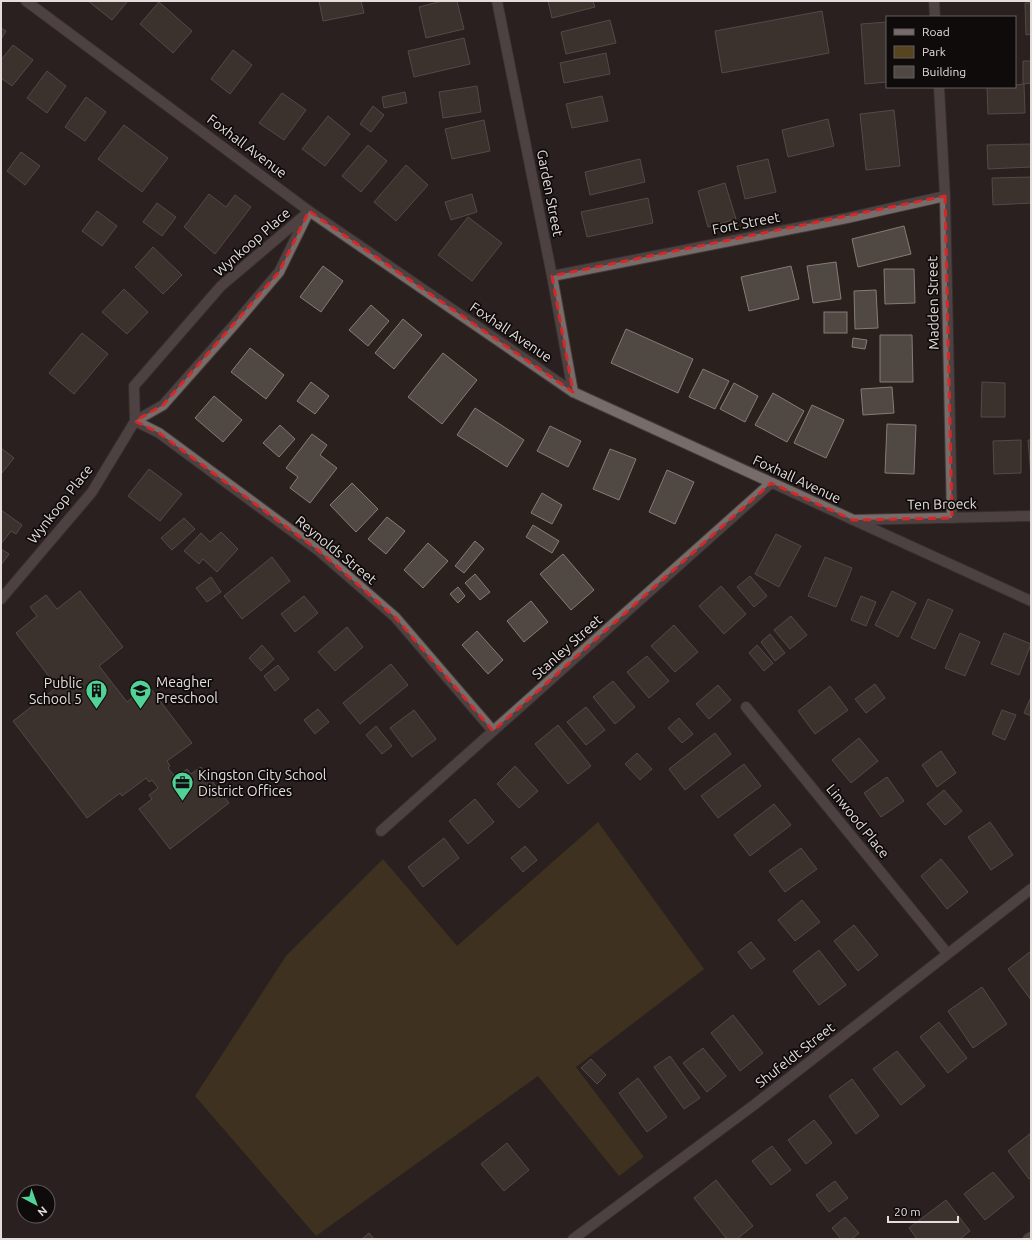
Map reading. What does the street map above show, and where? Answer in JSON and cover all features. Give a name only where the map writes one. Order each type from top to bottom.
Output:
[{"type":"street","name":"Foxhall Avenue","points":[[26,1],[309,211],[573,392],[1031,601]]},
{"type":"street","name":"Garden Street","points":[[497,1],[552,276],[573,392]]},
{"type":"street","points":[[934,1],[935,16]]},
{"type":"street","name":"Madden Street","points":[[939,88],[945,196],[952,518]]},
{"type":"street","name":"Fort Street","points":[[552,276],[839,219],[945,196]]},
{"type":"street","name":"Wynkoop Place","points":[[135,422],[134,386],[221,286],[309,211]]},
{"type":"street","name":"Wynkoop Place","points":[[1,599],[92,492],[135,422],[163,405],[279,272],[309,211]]},
{"type":"street","name":"Reynolds Street","points":[[135,422],[159,433],[330,561],[395,617],[493,731]]},
{"type":"street","name":"Stanley Street","points":[[381,832],[771,483]]},
{"type":"street","name":"Ten Broeck","points":[[854,520],[1031,516]]},
{"type":"street","name":"Linwood Place","points":[[746,707],[947,953]]},
{"type":"street","name":"Shufeldt Street","points":[[573,1239],[754,1105],[1031,889]]},
{"type":"highlighted area","points":[[945,196],[952,518],[853,520],[771,483],[493,731],[395,617],[319,551],[159,433],[135,421],[163,405],[279,272],[309,211],[573,392],[552,276]]},
{"type":"green space","points":[[598,822],[704,969],[576,1067],[644,1157],[619,1176],[538,1076],[316,1236],[195,1096],[286,956],[383,859],[457,946]]},
{"type":"building","points":[[88,1],[128,1],[112,20]]},
{"type":"building","points":[[319,1],[361,1],[364,13],[323,21]]},
{"type":"building","points":[[442,1],[457,1],[464,29],[426,38],[419,7]]},
{"type":"building","points":[[548,1],[593,1],[595,7],[552,18]]},
{"type":"building","points":[[159,2],[192,31],[173,53],[140,24]]},
{"type":"building","points":[[1025,3],[1031,3],[1031,34],[1026,35]]},
{"type":"building","points":[[822,11],[829,53],[722,73],[715,31]]},
{"type":"building","points":[[610,20],[616,43],[566,54],[561,32]]},
{"type":"building","points":[[886,22],[886,82],[865,84],[861,24]]},
{"type":"building","points":[[1,28],[6,31],[1,39]]},
{"type":"building","points":[[464,38],[470,64],[414,77],[408,51]]},
{"type":"building","points":[[13,45],[33,60],[12,86],[1,78],[1,60]]},
{"type":"building","points":[[233,50],[252,65],[230,94],[211,79]]},
{"type":"building","points":[[606,53],[610,74],[564,83],[560,63]]},
{"type":"building","points":[[1023,61],[1031,61],[1031,83],[1023,84]]},
{"type":"building","points":[[47,71],[66,86],[47,113],[27,98]]},
{"type":"building","points":[[1024,84],[1025,113],[988,114],[987,88],[1016,88],[1016,85]]},
{"type":"building","points":[[477,86],[481,112],[443,118],[439,92]]},
{"type":"building","points":[[405,92],[407,103],[384,108],[382,97]]},
{"type":"building","points":[[282,93],[306,110],[284,140],[259,123]]},
{"type":"building","points":[[602,96],[608,121],[572,128],[566,104]]},
{"type":"building","points":[[86,97],[106,112],[85,141],[65,127]]},
{"type":"building","points":[[373,106],[384,115],[371,132],[360,124]]},
{"type":"building","points":[[894,110],[900,166],[866,170],[860,114]]},
{"type":"building","points":[[328,116],[350,134],[325,166],[302,149]]},
{"type":"building","points":[[828,119],[834,146],[788,157],[782,130]]},
{"type":"building","points":[[484,120],[490,151],[452,159],[445,129]]},
{"type":"building","points":[[124,125],[168,158],[142,192],[98,159]]},
{"type":"building","points":[[1031,144],[1031,167],[988,169],[987,145]]},
{"type":"building","points":[[368,145],[387,161],[361,192],[342,176]]},
{"type":"building","points":[[21,152],[40,166],[25,185],[7,171]]},
{"type":"building","points":[[640,159],[645,182],[590,195],[585,172]]},
{"type":"building","points":[[768,159],[776,192],[745,199],[737,166]]},
{"type":"building","points":[[406,165],[428,185],[396,221],[374,202]]},
{"type":"building","points":[[1031,177],[1031,203],[993,205],[992,178]]},
{"type":"building","points":[[725,183],[736,219],[708,227],[698,191]]},
{"type":"building","points":[[209,194],[226,207],[235,195],[251,207],[215,254],[184,227]]},
{"type":"building","points":[[472,194],[477,212],[451,220],[445,202]]},
{"type":"building","points":[[648,198],[653,223],[587,237],[581,212]]},
{"type":"building","points":[[157,203],[176,217],[162,236],[143,222]]},
{"type":"building","points":[[97,211],[117,226],[102,246],[82,231]]},
{"type":"building","points":[[468,217],[502,243],[472,281],[438,255]]},
{"type":"building","points":[[904,226],[911,254],[858,267],[852,239]]},
{"type":"building","points":[[153,247],[182,275],[163,294],[135,267]]},
{"type":"building","points":[[836,262],[841,299],[813,303],[807,266]]},
{"type":"building","points":[[323,266],[343,281],[321,312],[300,297]]},
{"type":"building","points":[[791,266],[799,299],[749,311],[741,277]]},
{"type":"building","points":[[884,269],[914,269],[915,303],[885,304]]},
{"type":"building","points":[[124,289],[148,312],[127,334],[102,312]]},
{"type":"building","points":[[876,290],[878,328],[855,329],[854,291]]},
{"type":"building","points":[[371,305],[389,321],[368,346],[349,330]]},
{"type":"building","points":[[824,312],[847,312],[847,333],[824,333]]},
{"type":"building","points":[[403,319],[422,335],[394,369],[375,353]]},
{"type":"building","points":[[626,329],[693,359],[678,393],[611,363]]},
{"type":"building","points":[[82,333],[108,354],[74,394],[49,373]]},
{"type":"building","points":[[880,335],[912,335],[913,382],[880,382]]},
{"type":"building","points":[[853,338],[867,340],[865,349],[852,347]]},
{"type":"building","points":[[250,348],[284,375],[266,399],[231,372]]},
{"type":"building","points":[[443,353],[477,380],[442,424],[408,397]]},
{"type":"building","points":[[703,369],[729,381],[715,409],[689,397]]},
{"type":"building","points":[[311,382],[329,396],[315,414],[297,401]]},
{"type":"building","points":[[982,382],[1005,383],[1005,417],[981,417]]},
{"type":"building","points":[[734,383],[758,396],[745,422],[720,409]]},
{"type":"building","points":[[892,387],[894,413],[863,415],[861,389]]},
{"type":"building","points":[[773,393],[804,411],[787,442],[755,425]]},
{"type":"building","points":[[214,396],[242,420],[223,442],[195,418]]},
{"type":"building","points":[[812,405],[844,420],[826,458],[794,443]]},
{"type":"building","points":[[475,408],[524,440],[507,467],[457,435]]},
{"type":"building","points":[[887,424],[916,425],[914,474],[885,473]]},
{"type":"building","points":[[280,425],[295,439],[279,457],[263,443]]},
{"type":"building","points":[[550,426],[581,441],[568,467],[537,451]]},
{"type":"building","points":[[312,434],[327,445],[320,455],[337,468],[310,503],[290,488],[298,477],[286,468]]},
{"type":"building","points":[[1021,440],[1021,473],[994,474],[993,441]]},
{"type":"building","points":[[1028,440],[1031,440],[1031,475]]},
{"type":"building","points":[[1,448],[14,458],[1,474]]},
{"type":"building","points":[[610,449],[636,459],[619,500],[593,489]]},
{"type":"building","points":[[149,469],[182,494],[160,521],[128,496]]},
{"type":"building","points":[[667,470],[694,482],[675,524],[649,512]]},
{"type":"building","points":[[352,483],[378,509],[356,532],[330,505]]},
{"type":"building","points":[[542,493],[562,505],[552,524],[531,513]]},
{"type":"building","points":[[1,510],[22,525],[16,534],[11,531],[1,544]]},
{"type":"building","points":[[387,517],[405,531],[386,554],[368,539]]},
{"type":"building","points":[[184,518],[195,529],[172,550],[161,538]]},
{"type":"building","points":[[533,525],[559,541],[552,553],[526,537]]},
{"type":"building","points":[[221,532],[238,549],[217,572],[203,559],[199,564],[184,551],[201,533],[210,542]]},
{"type":"building","points":[[776,534],[801,546],[779,587],[755,574]]},
{"type":"building","points":[[475,541],[484,549],[464,573],[455,566]]},
{"type":"building","points":[[428,543],[448,561],[423,588],[404,570]]},
{"type":"building","points":[[1,549],[9,554],[1,565]]},
{"type":"building","points":[[563,554],[594,590],[571,610],[540,574]]},
{"type":"building","points":[[272,557],[290,581],[242,619],[224,596]]},
{"type":"building","points":[[825,557],[852,568],[836,607],[808,596]]},
{"type":"building","points":[[475,574],[490,592],[480,600],[465,583]]},
{"type":"building","points":[[750,576],[767,596],[754,607],[737,587]]},
{"type":"building","points":[[211,577],[221,592],[207,602],[196,588]]},
{"type":"building","points":[[721,586],[746,614],[724,634],[699,606]]},
{"type":"building","points":[[458,587],[465,596],[458,603],[450,594]]},
{"type":"building","name":"Public School 5","points":[[80,591],[123,647],[99,666],[127,702],[148,685],[192,743],[167,761],[170,766],[168,768],[176,778],[187,769],[191,774],[201,767],[229,803],[170,849],[139,809],[152,799],[149,795],[158,788],[152,780],[149,782],[146,778],[122,796],[120,793],[87,818],[13,721],[57,687],[16,633],[37,616],[30,607],[46,595],[57,609]]},
{"type":"building","points":[[892,591],[916,603],[898,637],[875,625]]},
{"type":"building","points":[[304,596],[318,613],[295,632],[281,614]]},
{"type":"building","points":[[861,596],[876,602],[866,626],[851,620]]},
{"type":"building","points":[[928,599],[953,610],[935,649],[911,638]]},
{"type":"building","points":[[531,601],[548,622],[524,642],[507,621]]},
{"type":"building","points":[[791,616],[807,635],[790,649],[774,630]]},
{"type":"building","points":[[674,625],[698,652],[675,672],[651,646]]},
{"type":"building","points":[[347,627],[363,647],[335,671],[318,652]]},
{"type":"building","points":[[477,631],[503,660],[488,674],[462,645]]},
{"type":"building","points":[[960,633],[980,642],[965,676],[945,668]]},
{"type":"building","points":[[1004,633],[1031,644],[1019,675],[991,664]]},
{"type":"building","points":[[770,634],[785,653],[775,661],[761,642]]},
{"type":"building","points":[[262,645],[274,659],[261,671],[249,658]]},
{"type":"building","points":[[757,645],[773,663],[764,671],[749,653]]},
{"type":"building","points":[[647,656],[669,681],[649,698],[627,672]]},
{"type":"building","points":[[391,664],[408,685],[360,724],[343,703]]},
{"type":"building","points":[[278,665],[289,679],[275,691],[264,676]]},
{"type":"building","points":[[613,681],[635,707],[615,724],[593,697]]},
{"type":"building","points":[[875,684],[885,698],[866,713],[855,699]]},
{"type":"building","points":[[718,685],[731,700],[709,719],[696,704]]},
{"type":"building","points":[[830,686],[848,710],[815,734],[798,711]]},
{"type":"building","points":[[1031,697],[1031,716],[1024,713]]},
{"type":"building","points":[[586,707],[605,730],[586,745],[567,722]]},
{"type":"building","points":[[318,709],[329,722],[315,734],[304,720]]},
{"type":"building","points":[[414,710],[436,739],[412,757],[390,728]]},
{"type":"building","points":[[1002,710],[1016,715],[1005,740],[992,734]]},
{"type":"building","points":[[679,718],[693,734],[682,743],[668,728]]},
{"type":"building","points":[[558,725],[591,766],[568,784],[535,744]]},
{"type":"building","points":[[376,726],[392,746],[382,754],[366,735]]},
{"type":"building","points":[[715,733],[731,754],[685,790],[669,769]]},
{"type":"building","points":[[859,738],[878,761],[851,783],[832,760]]},
{"type":"building","points":[[941,751],[956,773],[937,787],[922,765]]},
{"type":"building","points":[[637,753],[652,769],[640,780],[625,764]]},
{"type":"building","points":[[744,764],[761,786],[718,818],[701,796]]},
{"type":"building","points":[[515,766],[538,791],[519,808],[497,784]]},
{"type":"building","points":[[887,777],[904,801],[881,817],[864,793]]},
{"type":"building","points":[[944,790],[962,811],[945,825],[927,804]]},
{"type":"building","points":[[475,799],[494,822],[468,844],[449,821]]},
{"type":"building","points":[[774,804],[791,825],[750,856],[734,835]]},
{"type":"building","points":[[990,822],[1013,855],[991,870],[968,837]]},
{"type":"building","points":[[444,838],[459,858],[423,887],[408,867]]},
{"type":"building","points":[[525,846],[537,860],[523,872],[511,858]]},
{"type":"building","points":[[801,848],[817,869],[785,892],[769,871]]},
{"type":"building","points":[[941,859],[968,892],[947,909],[921,876]]},
{"type":"building","points":[[802,900],[820,922],[795,941],[778,920]]},
{"type":"building","points":[[854,925],[878,955],[858,971],[834,941]]},
{"type":"building","points":[[751,942],[765,959],[751,969],[738,952]]},
{"type":"building","points":[[819,950],[846,985],[819,1005],[793,971]]},
{"type":"building","points":[[1031,951],[1031,1000],[1008,969]]},
{"type":"building","points":[[982,987],[1007,1024],[973,1048],[948,1011]]},
{"type":"building","points":[[733,1015],[763,1053],[740,1071],[711,1033]]},
{"type":"building","points":[[939,1022],[967,1058],[948,1073],[920,1037]]},
{"type":"building","points":[[703,1048],[726,1076],[707,1092],[683,1063]]},
{"type":"building","points":[[897,1051],[925,1086],[901,1105],[873,1069]]},
{"type":"building","points":[[670,1056],[700,1098],[684,1109],[654,1067]]},
{"type":"building","points":[[591,1059],[606,1075],[597,1084],[581,1068]]},
{"type":"building","points":[[638,1078],[667,1117],[647,1132],[619,1093]]},
{"type":"building","points":[[852,1079],[879,1116],[856,1134],[829,1096]]},
{"type":"building","points":[[814,1120],[832,1143],[806,1164],[788,1140]]},
{"type":"building","points":[[1031,1133],[1031,1177],[1029,1179],[1008,1151]]},
{"type":"building","points":[[507,1143],[529,1170],[504,1191],[481,1164]]},
{"type":"building","points":[[772,1146],[791,1170],[771,1185],[752,1161]]},
{"type":"building","points":[[993,1172],[1014,1197],[985,1220],[964,1194]]},
{"type":"building","points":[[716,1180],[753,1226],[737,1239],[727,1239],[694,1198]]},
{"type":"building","points":[[835,1181],[848,1198],[829,1212],[816,1195]]},
{"type":"building","points":[[946,1200],[970,1231],[960,1239],[917,1239],[909,1228]]},
{"type":"building","points":[[845,1217],[859,1233],[852,1239],[841,1239],[832,1228]]},
{"type":"building","points":[[369,1233],[374,1239],[362,1239]]},
{"type":"place","name":"Public School 5","points":[[97,710]]},
{"type":"place","name":"Meagher Preschool","points":[[141,710]]},
{"type":"place","name":"Kingston City School District Offices","points":[[183,802]]}]
